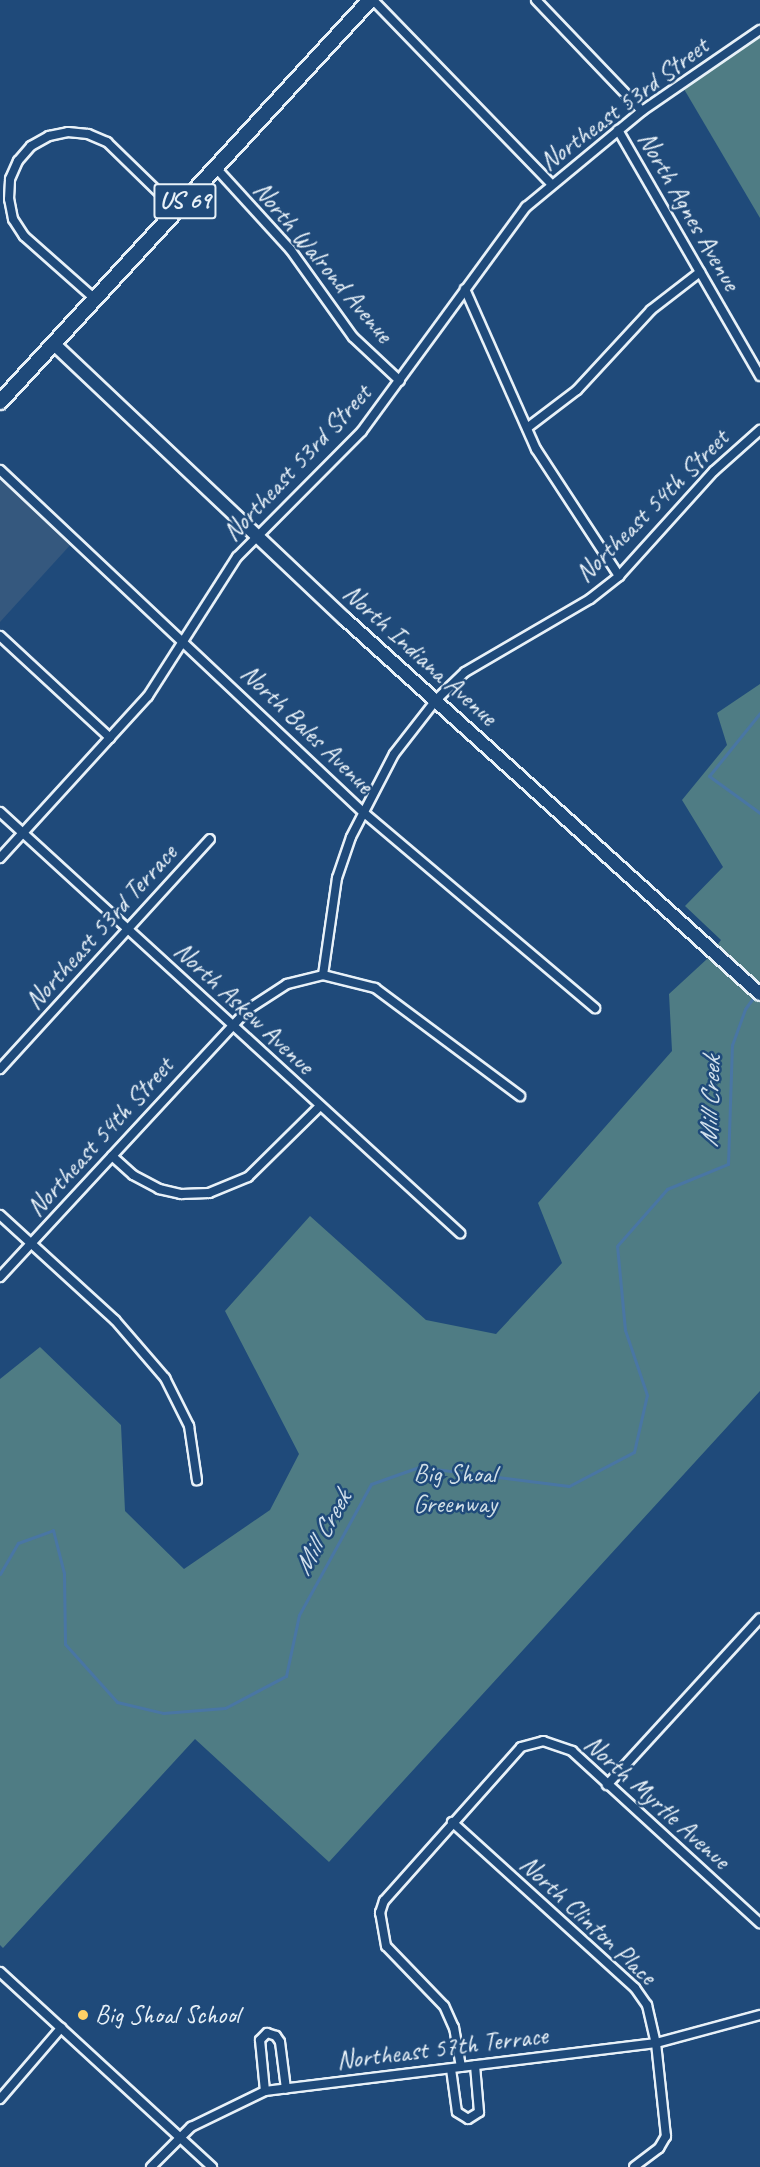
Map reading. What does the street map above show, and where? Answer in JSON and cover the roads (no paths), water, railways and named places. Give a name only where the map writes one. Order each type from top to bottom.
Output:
[{"type":"main road","name":"US 69","points":[[0,402],[372,0]]},
{"type":"street","points":[[372,0],[550,184]]},
{"type":"street","name":"North Agnes Avenue","points":[[536,0],[642,111]]},
{"type":"street","name":"Northeast 53rd Street","points":[[0,858],[148,696],[214,588],[259,536],[362,431],[526,207],[550,184],[642,111],[760,30]]},
{"type":"street","name":"North Agnes Avenue","points":[[618,130],[760,376]]},
{"type":"street","points":[[95,299],[24,236],[13,219],[9,199],[10,179],[18,161],[32,146],[49,136],[68,132],[88,134],[106,142],[177,210]]},
{"type":"street","name":"North Walrond Avenue","points":[[216,168],[290,249],[352,337],[400,381]]},
{"type":"street","points":[[527,428],[577,390],[651,310],[700,272]]},
{"type":"street","points":[[465,289],[527,428],[574,512],[619,576]]},
{"type":"street","name":"North Indiana Avenue","points":[[54,344],[436,700],[760,994]]},
{"type":"street","name":"Northeast 54th Street","points":[[0,1277],[232,1026],[272,991],[323,975],[337,878],[363,812],[394,754],[436,700],[465,672],[590,598],[619,576],[714,471],[760,430]]},
{"type":"street","name":"North Bales Avenue","points":[[0,470],[183,639],[363,812],[595,1008]]},
{"type":"street","points":[[0,636],[110,738]]},
{"type":"street","name":"North Askew Avenue","points":[[0,812],[460,1233]]},
{"type":"street","name":"Northeast 53rd Terrace","points":[[0,1069],[210,839]]},
{"type":"street","points":[[323,975],[355,981],[386,994],[520,1096]]},
{"type":"street","points":[[112,1156],[133,1175],[159,1189],[181,1194],[209,1192],[248,1177],[320,1106]]},
{"type":"street","points":[[0,1215],[115,1320],[165,1378],[189,1426],[197,1480]]},
{"type":"street","points":[[607,1785],[760,1618]]},
{"type":"street","name":"North Myrtle Avenue","points":[[452,1822],[515,1751],[528,1744],[550,1742],[572,1751],[760,1923]]},
{"type":"street","points":[[452,1822],[384,1901],[380,1929],[390,1951],[444,2006],[454,2028],[461,2067]]},
{"type":"street","name":"North Clinton Place","points":[[452,1822],[639,1993],[649,2012],[656,2043],[665,2139],[634,2167]]},
{"type":"street","points":[[0,1972],[212,2167]]},
{"type":"street","name":"Northeast 57th Terrace","points":[[151,2167],[179,2137],[213,2114],[265,2091],[656,2043],[760,2015]]},
{"type":"street","points":[[0,2099],[61,2028]]},
{"type":"street","points":[[265,2091],[260,2040],[267,2033],[276,2036],[280,2043],[286,2089]]},
{"type":"street","points":[[451,2068],[458,2112],[468,2119],[479,2112],[475,2065]]},
{"type":"waterway","name":"Mill Creek","points":[[760,713],[709,776],[760,813]]},
{"type":"waterway","name":"Mill Creek","points":[[0,1574],[18,1543],[53,1530],[64,1573],[65,1644],[117,1702],[163,1713],[225,1708],[286,1676],[299,1615],[371,1484],[419,1467],[569,1486],[634,1452],[647,1395],[625,1330],[617,1246],[667,1189],[728,1164],[732,1045],[745,1009],[755,995]]},
{"type":"place","name":"Big Shoal School","points":[[83,2015]]},
{"type":"park label","name":"Big Shoal Greenway","points":[[455,1489]]}]
